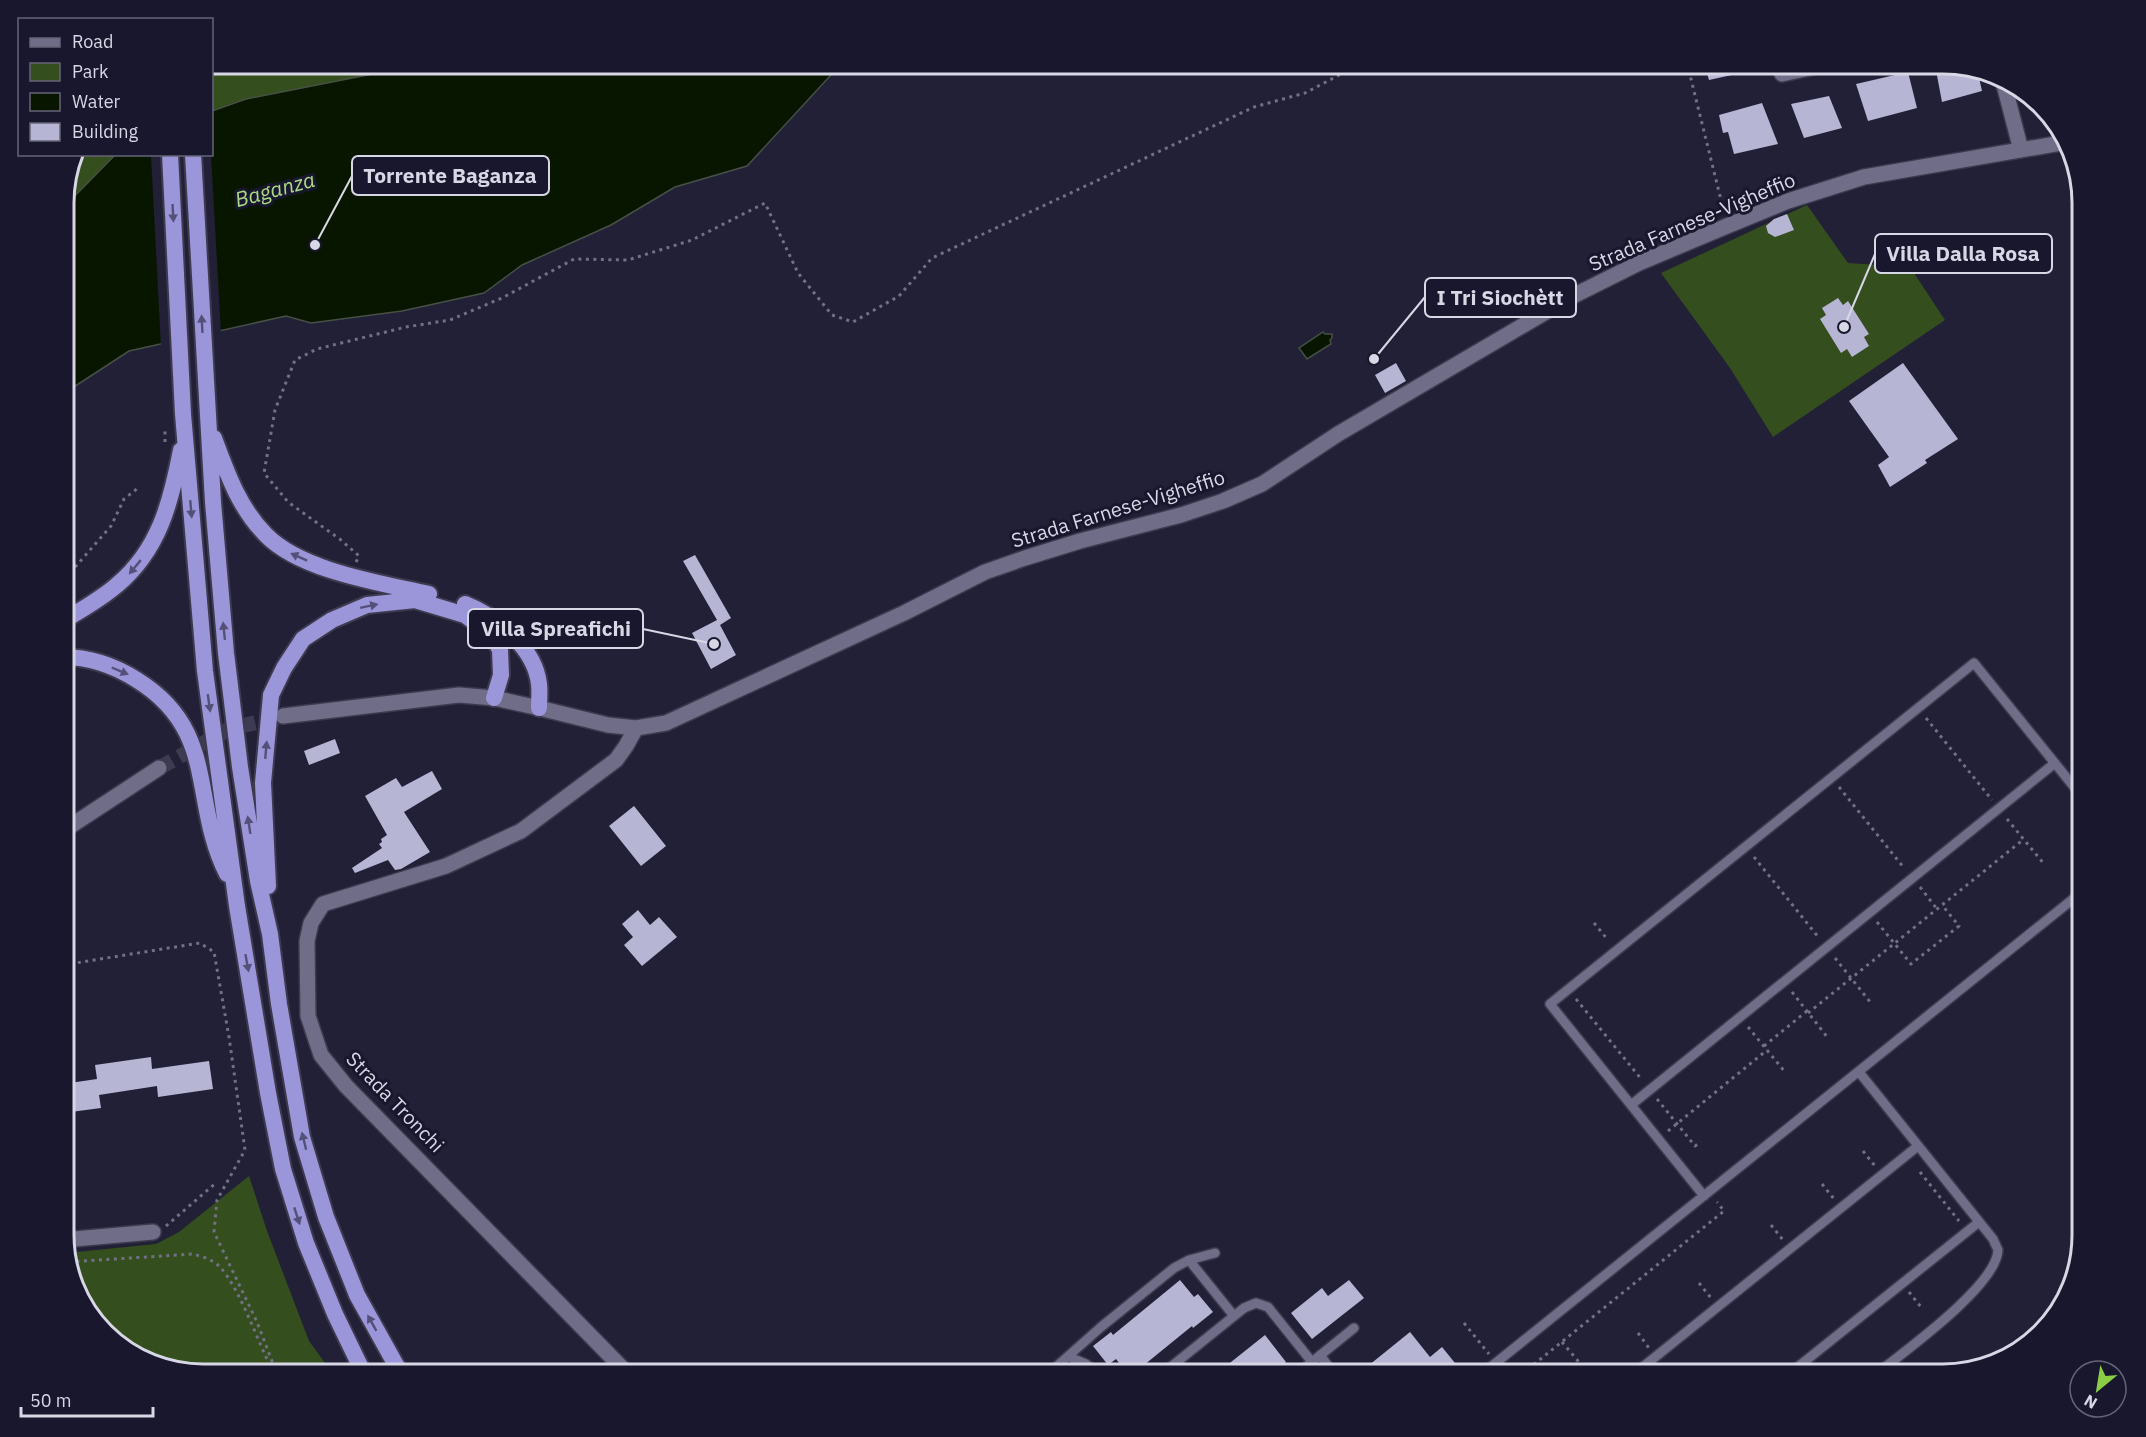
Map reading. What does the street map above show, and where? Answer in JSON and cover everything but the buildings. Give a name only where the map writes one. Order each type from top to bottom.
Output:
[{"type":"highway","points":[[74,614],[117,585],[134,568],[151,546],[163,523],[174,489],[183,437],[183,414],[170,156]]},
{"type":"highway","points":[[193,156],[218,577],[230,691],[258,881],[270,934]]},
{"type":"highway","points":[[183,414],[205,671],[237,906],[270,1103],[284,1169],[306,1243],[335,1314],[360,1364]]},
{"type":"highway","points":[[208,421],[231,484],[246,510],[266,536],[293,555],[341,574],[468,604],[499,624],[523,647],[534,667],[539,684],[539,708]]},
{"type":"highway","points":[[395,1364],[357,1295],[326,1217],[302,1137],[279,1004],[270,934],[263,783],[271,695],[284,668],[303,639],[332,620],[366,605],[415,600],[465,615],[492,635],[500,650],[501,675],[494,698]]},
{"type":"highway","points":[[74,659],[99,662],[129,675],[164,700],[186,727],[203,783],[213,839],[232,886],[237,906]]},
{"type":"street","points":[[2005,89],[2021,150]]},
{"type":"street","name":"Strada Farnese-Vigheffio","points":[[283,716],[459,695],[494,698],[608,725],[636,728],[666,723],[904,613],[985,572],[1047,551],[1223,501],[1262,484],[1338,434],[1573,296],[1639,263],[1727,226],[1788,201],[1864,177],[2058,144]]},
{"type":"street","name":"Strada Tronchi","points":[[618,1364],[346,1086],[321,1055],[308,1016],[307,941],[311,923],[323,904],[446,866],[521,831],[616,760],[636,728]]},
{"type":"street","points":[[74,824],[159,768]]},
{"type":"street","points":[[74,1239],[153,1232]]},
{"type":"lane","points":[[1704,1196],[1550,1004],[1974,663],[2072,784]]},
{"type":"lane","points":[[1631,1105],[2055,763]]},
{"type":"lane","points":[[1496,1363],[2072,900]]},
{"type":"lane","points":[[1858,1072],[1998,1247],[1998,1257],[1994,1264],[1960,1307],[1889,1364]]},
{"type":"lane","points":[[1646,1364],[1918,1146]]},
{"type":"lane","points":[[1802,1364],[1979,1222]]},
{"type":"lane","points":[[1060,1364],[1174,1268],[1189,1260],[1215,1253]]},
{"type":"lane","points":[[1189,1260],[1234,1316]]},
{"type":"lane","points":[[1174,1364],[1252,1304],[1265,1305],[1323,1364]]},
{"type":"lane","points":[[1309,1364],[1354,1328]]},
{"type":"lane","points":[[1069,1357],[1086,1364]]},
{"type":"path","points":[[354,566],[359,556],[288,501],[264,472],[275,410],[295,360],[317,349],[406,327],[450,320],[502,298],[574,259],[628,260],[692,240],[765,202],[798,273],[832,315],[852,321],[899,296],[932,258],[1254,107],[1305,93],[1341,74]]},
{"type":"path","points":[[1690,74],[1727,226]]},
{"type":"path","points":[[165,445],[166,423]]},
{"type":"path","points":[[74,568],[111,526],[124,499],[138,488]]},
{"type":"path","points":[[1921,712],[2043,864]]},
{"type":"path","points":[[1834,781],[1937,909]]},
{"type":"path","points":[[1764,1046],[2024,839]]},
{"type":"path","points":[[1749,851],[1871,1003]]},
{"type":"path","points":[[1869,913],[1911,964],[1959,926],[1942,905]]},
{"type":"path","points":[[1594,923],[1612,945]]},
{"type":"path","points":[[74,963],[200,943],[214,952],[245,1150],[217,1200],[214,1232],[257,1322],[272,1364]]},
{"type":"path","points":[[1786,985],[1828,1038]]},
{"type":"path","points":[[1568,989],[1695,1146],[1701,1142]]},
{"type":"path","points":[[1743,1020],[1785,1072]]},
{"type":"path","points":[[1863,1151],[1878,1169]]},
{"type":"path","points":[[153,1232],[168,1225],[217,1182]]},
{"type":"path","points":[[1822,1184],[1837,1203]]},
{"type":"path","points":[[1771,1225],[1786,1244]]},
{"type":"path","points":[[76,1262],[192,1254],[207,1258],[220,1267],[236,1291],[270,1364]]},
{"type":"path","points":[[1699,1283],[1714,1302]]},
{"type":"path","points":[[1906,1288],[1921,1307]]},
{"type":"path","points":[[1464,1323],[1496,1363]]},
{"type":"path","points":[[1638,1333],[1652,1351]]},
{"type":"path","points":[[1562,1342],[1580,1364]]},
{"type":"green space","points":[[213,74],[372,74],[246,99],[213,111]]},
{"type":"green space","points":[[82,156],[114,156],[74,197]]},
{"type":"green space","points":[[1807,205],[1848,263],[1910,267],[1945,320],[1773,437],[1730,368],[1661,273]]},
{"type":"green space","points":[[249,1176],[267,1231],[309,1341],[326,1364],[202,1364],[177,1361],[145,1350],[117,1331],[95,1306],[83,1284],[75,1252],[156,1244],[179,1232]]},
{"type":"water","name":"Baganza","points":[[372,74],[832,74],[747,166],[675,187],[611,225],[522,265],[484,293],[402,311],[311,323],[286,316],[129,351],[74,387],[74,197],[114,156],[213,156],[213,111],[246,99]]},
{"type":"water","points":[[1323,332],[1332,334],[1331,344],[1307,359],[1299,348]]},
{"type":"pier","points":[[151,156],[211,156],[221,333],[161,347]]},
{"type":"tunnel","points":[[159,768],[229,729],[280,717]]},
{"type":"place","name":"Torrente Baganza","points":[[315,245]]},
{"type":"place","name":"Villa Dalla Rosa","points":[[1844,327]]},
{"type":"place","name":"I Tri Siochètt","points":[[1374,359]]},
{"type":"place","name":"Villa Spreafichi","points":[[714,644]]}]
